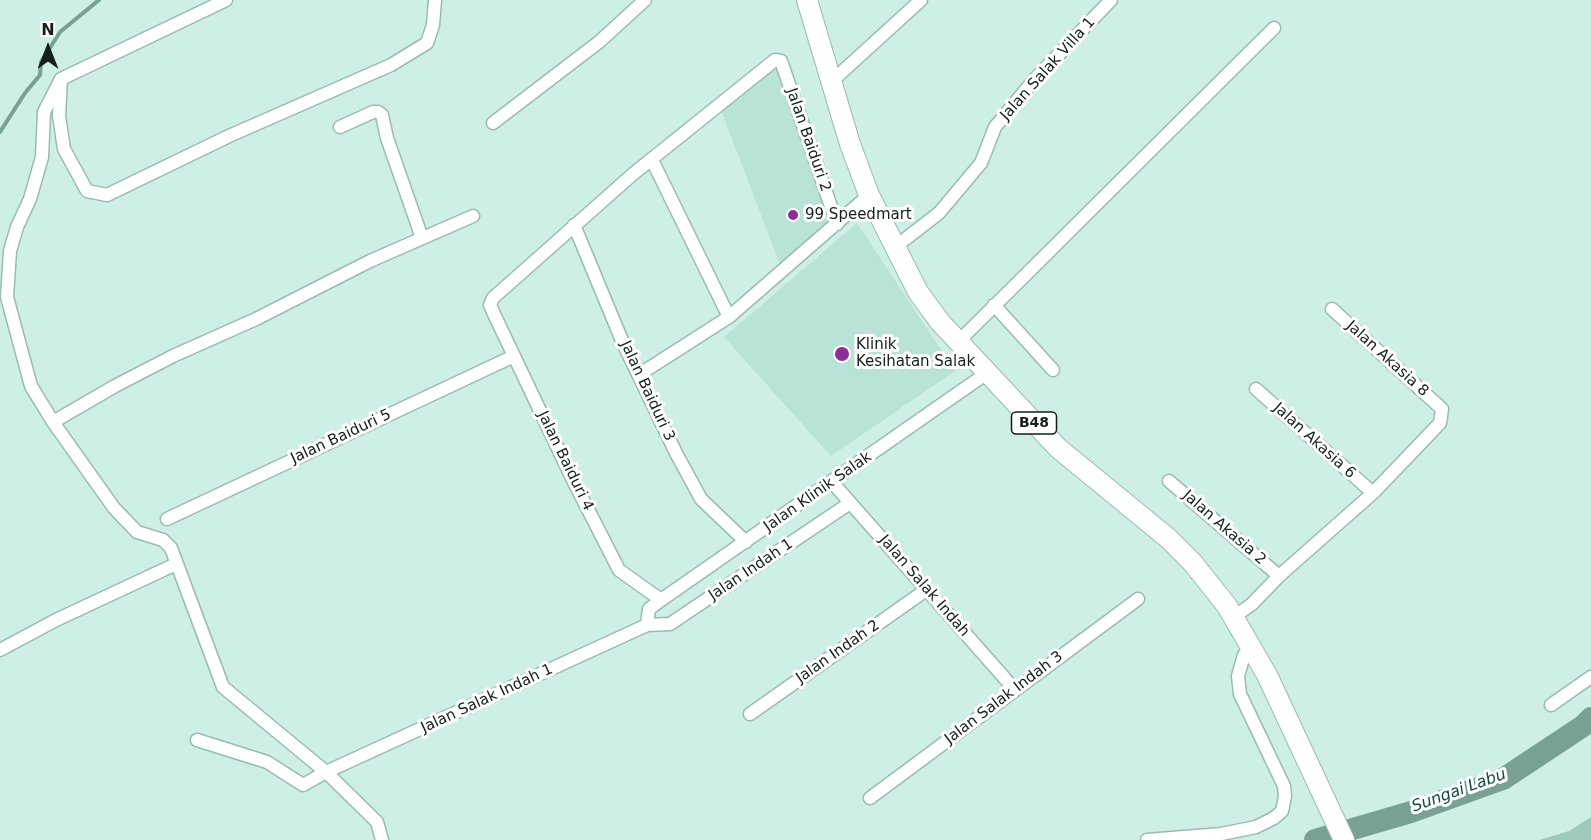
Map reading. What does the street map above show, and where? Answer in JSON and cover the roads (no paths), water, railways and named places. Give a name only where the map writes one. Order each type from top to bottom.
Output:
[{"type":"main road","name":"B48","points":[[807,0],[850,144],[869,195],[918,292],[940,322],[1058,448],[1169,539],[1192,562],[1234,617],[1252,646],[1344,840]]},
{"type":"street","points":[[226,0],[61,79],[44,112],[42,158],[30,199],[17,227],[10,252],[7,297],[31,386],[53,422],[114,508],[137,532],[163,540],[171,548],[223,687],[326,772],[377,822],[382,840]]},
{"type":"street","points":[[61,79],[59,116],[64,149],[87,191],[107,195],[230,136],[391,65],[427,43],[434,25],[435,0]]},
{"type":"street","points":[[493,123],[598,42],[645,0]]},
{"type":"street","points":[[831,82],[921,0]]},
{"type":"street","name":"Jalan Salak Villa 1","points":[[895,247],[939,213],[981,163],[995,127],[1033,81],[1111,0]]},
{"type":"street","points":[[958,342],[1274,28]]},
{"type":"street","name":"Jalan Baiduri 2","points":[[652,160],[775,60],[781,61],[837,224]]},
{"type":"street","points":[[340,127],[373,112],[382,115],[387,138],[422,238]]},
{"type":"street","points":[[574,225],[652,160],[729,317]]},
{"type":"street","points":[[640,374],[729,317],[869,195]]},
{"type":"street","points":[[53,422],[173,356],[256,319],[370,261],[473,216]]},
{"type":"street","name":"Jalan Baiduri 4","points":[[574,225],[493,298],[490,305],[572,478],[619,570],[661,600]]},
{"type":"street","name":"Jalan Baiduri 3","points":[[574,225],[623,343],[640,374],[676,453],[701,499],[746,542]]},
{"type":"street","points":[[994,305],[1053,370]]},
{"type":"street","name":"Jalan Akasia 8","points":[[1332,309],[1442,409],[1440,423],[1373,493]]},
{"type":"street","name":"Jalan Baiduri 5","points":[[167,519],[514,356]]},
{"type":"street","name":"Jalan Klinik Salak","points":[[647,625],[649,609],[661,600],[987,373]]},
{"type":"street","name":"Jalan Akasia 6","points":[[1256,389],[1373,493]]},
{"type":"street","name":"Jalan Akasia 2","points":[[1169,481],[1280,576]]},
{"type":"street","name":"Jalan Salak Indah","points":[[832,482],[1015,690]]},
{"type":"street","points":[[1234,617],[1252,604],[1373,493]]},
{"type":"street","name":"Jalan Indah 1","points":[[647,625],[670,624],[850,503]]},
{"type":"street","points":[[0,650],[56,620],[176,564]]},
{"type":"street","name":"Jalan Indah 2","points":[[750,714],[926,590]]},
{"type":"street","name":"Jalan Salak Indah 3","points":[[870,798],[1138,598]]},
{"type":"street","name":"Jalan Salak Indah 1","points":[[196,740],[267,762],[303,785],[326,772],[647,625]]},
{"type":"street","points":[[1147,840],[1221,834],[1256,827],[1282,811],[1284,786],[1240,694],[1238,676],[1244,655],[1252,646]]},
{"type":"street","points":[[1551,705],[1591,677]]},
{"type":"waterway","points":[[0,132],[25,93],[40,75],[41,62],[60,32],[99,0]]},
{"type":"waterway","name":"Sungai Labu","points":[[1315,840],[1411,812],[1503,779],[1583,726],[1591,718]]},
{"type":"place","name":"99 Speedmart","points":[[793,215]]},
{"type":"place","name":"Klinik Kesihatan Salak","points":[[842,354]]}]
